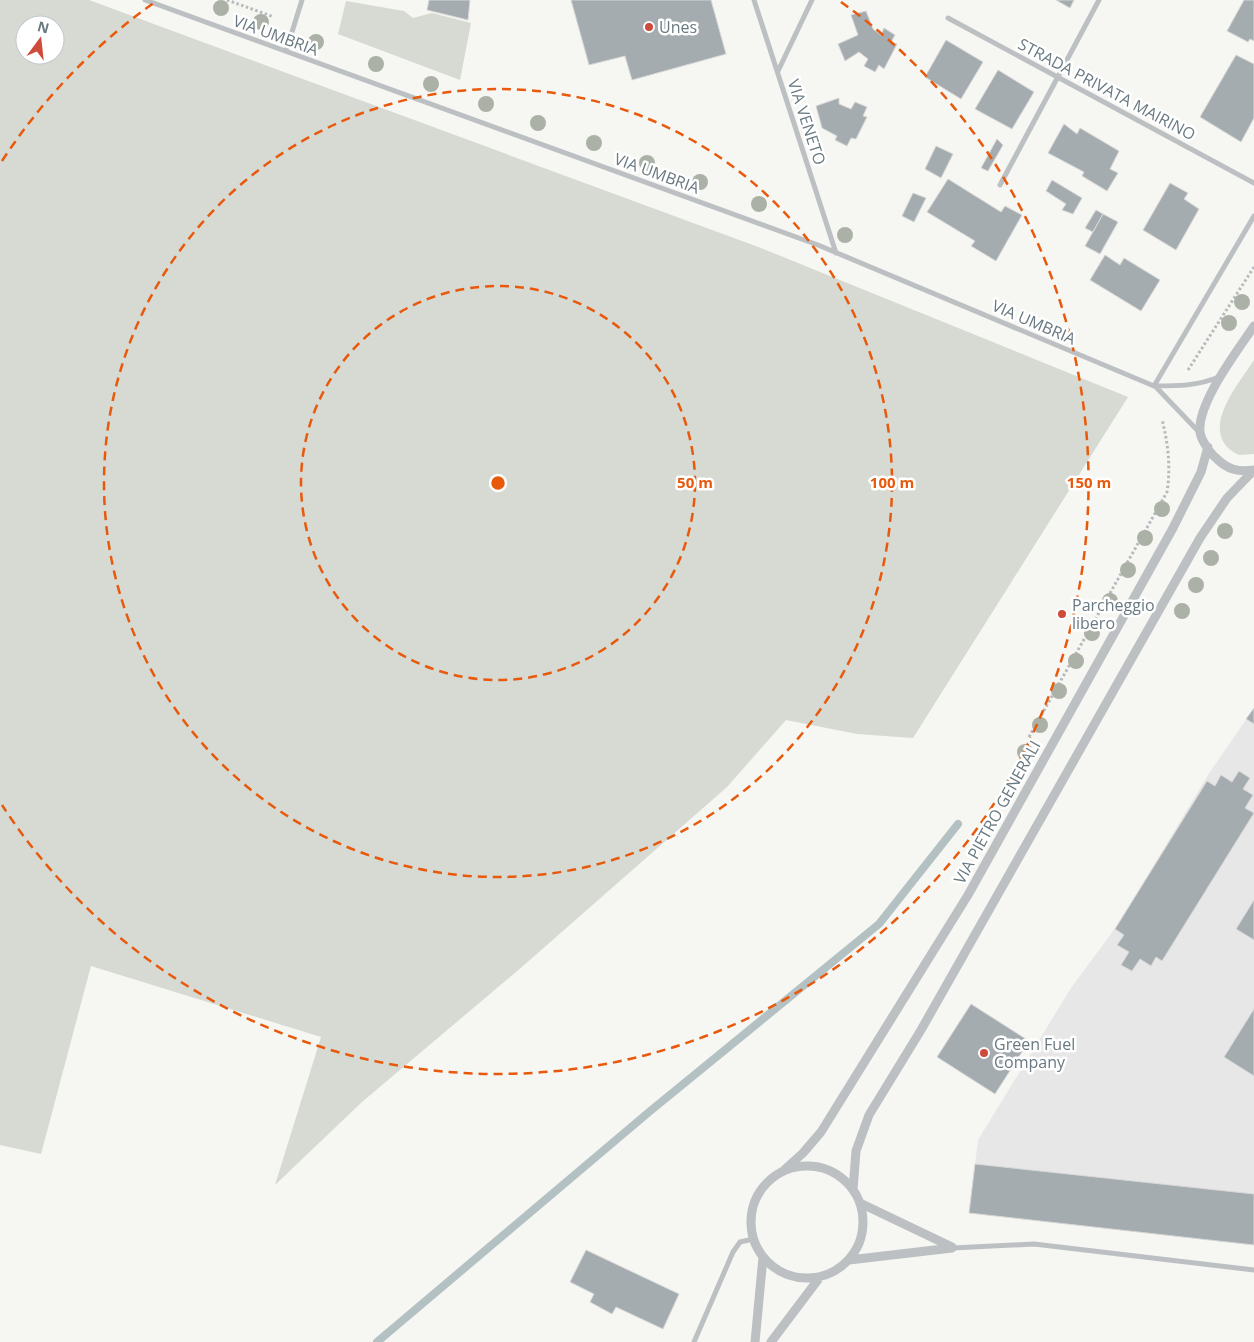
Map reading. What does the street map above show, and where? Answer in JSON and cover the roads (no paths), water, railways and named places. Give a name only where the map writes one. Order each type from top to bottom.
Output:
[{"type":"street","name":"VIA UMBRIA","points":[[145,0],[836,253],[1154,386]]},
{"type":"street","points":[[286,52],[302,0]]},
{"type":"street","name":"VIA VENETO","points":[[754,0],[836,253]]},
{"type":"street","points":[[777,72],[812,0]]},
{"type":"street","points":[[1000,185],[1099,0]]},
{"type":"street","name":"STRADA PRIVATA MAIRINO","points":[[948,18],[1254,183]]},
{"type":"street","points":[[1154,386],[1254,216]]},
{"type":"street","points":[[1200,433],[1206,407],[1221,376],[1254,326]]},
{"type":"street","points":[[1154,386],[1187,386],[1203,383],[1221,376]]},
{"type":"street","points":[[1154,386],[1200,433],[1211,454],[1223,465],[1236,471],[1254,470]]},
{"type":"street","name":"VIA PIETRO GENERALI","points":[[782,1172],[803,1153],[821,1132],[968,894],[1173,528],[1200,472],[1208,447]]},
{"type":"street","points":[[853,1190],[856,1151],[869,1115],[920,1030],[1200,538],[1227,498],[1254,470]]},
{"type":"street","points":[[801,1167],[820,1168],[839,1176],[853,1190],[860,1203],[863,1230],[855,1251],[849,1260],[836,1271],[820,1277],[804,1279],[788,1275],[774,1268],[763,1257],[753,1239],[751,1219],[755,1200],[766,1184],[782,1172],[801,1167]]},
{"type":"street","points":[[860,1203],[952,1248]]},
{"type":"street","points":[[694,1342],[733,1252],[740,1242],[753,1239]]},
{"type":"street","points":[[849,1260],[952,1248],[1034,1244],[1254,1270]]},
{"type":"street","points":[[755,1342],[763,1257]]},
{"type":"street","points":[[771,1342],[820,1277]]},
{"type":"waterway","points":[[377,1342],[649,1112],[879,924],[958,824]]},
{"type":"place","name":"Unes","points":[[649,27]]},
{"type":"place","name":"Parcheggio libero","points":[[1062,614]]},
{"type":"place","name":"Green Fuel Company","points":[[984,1053]]}]
